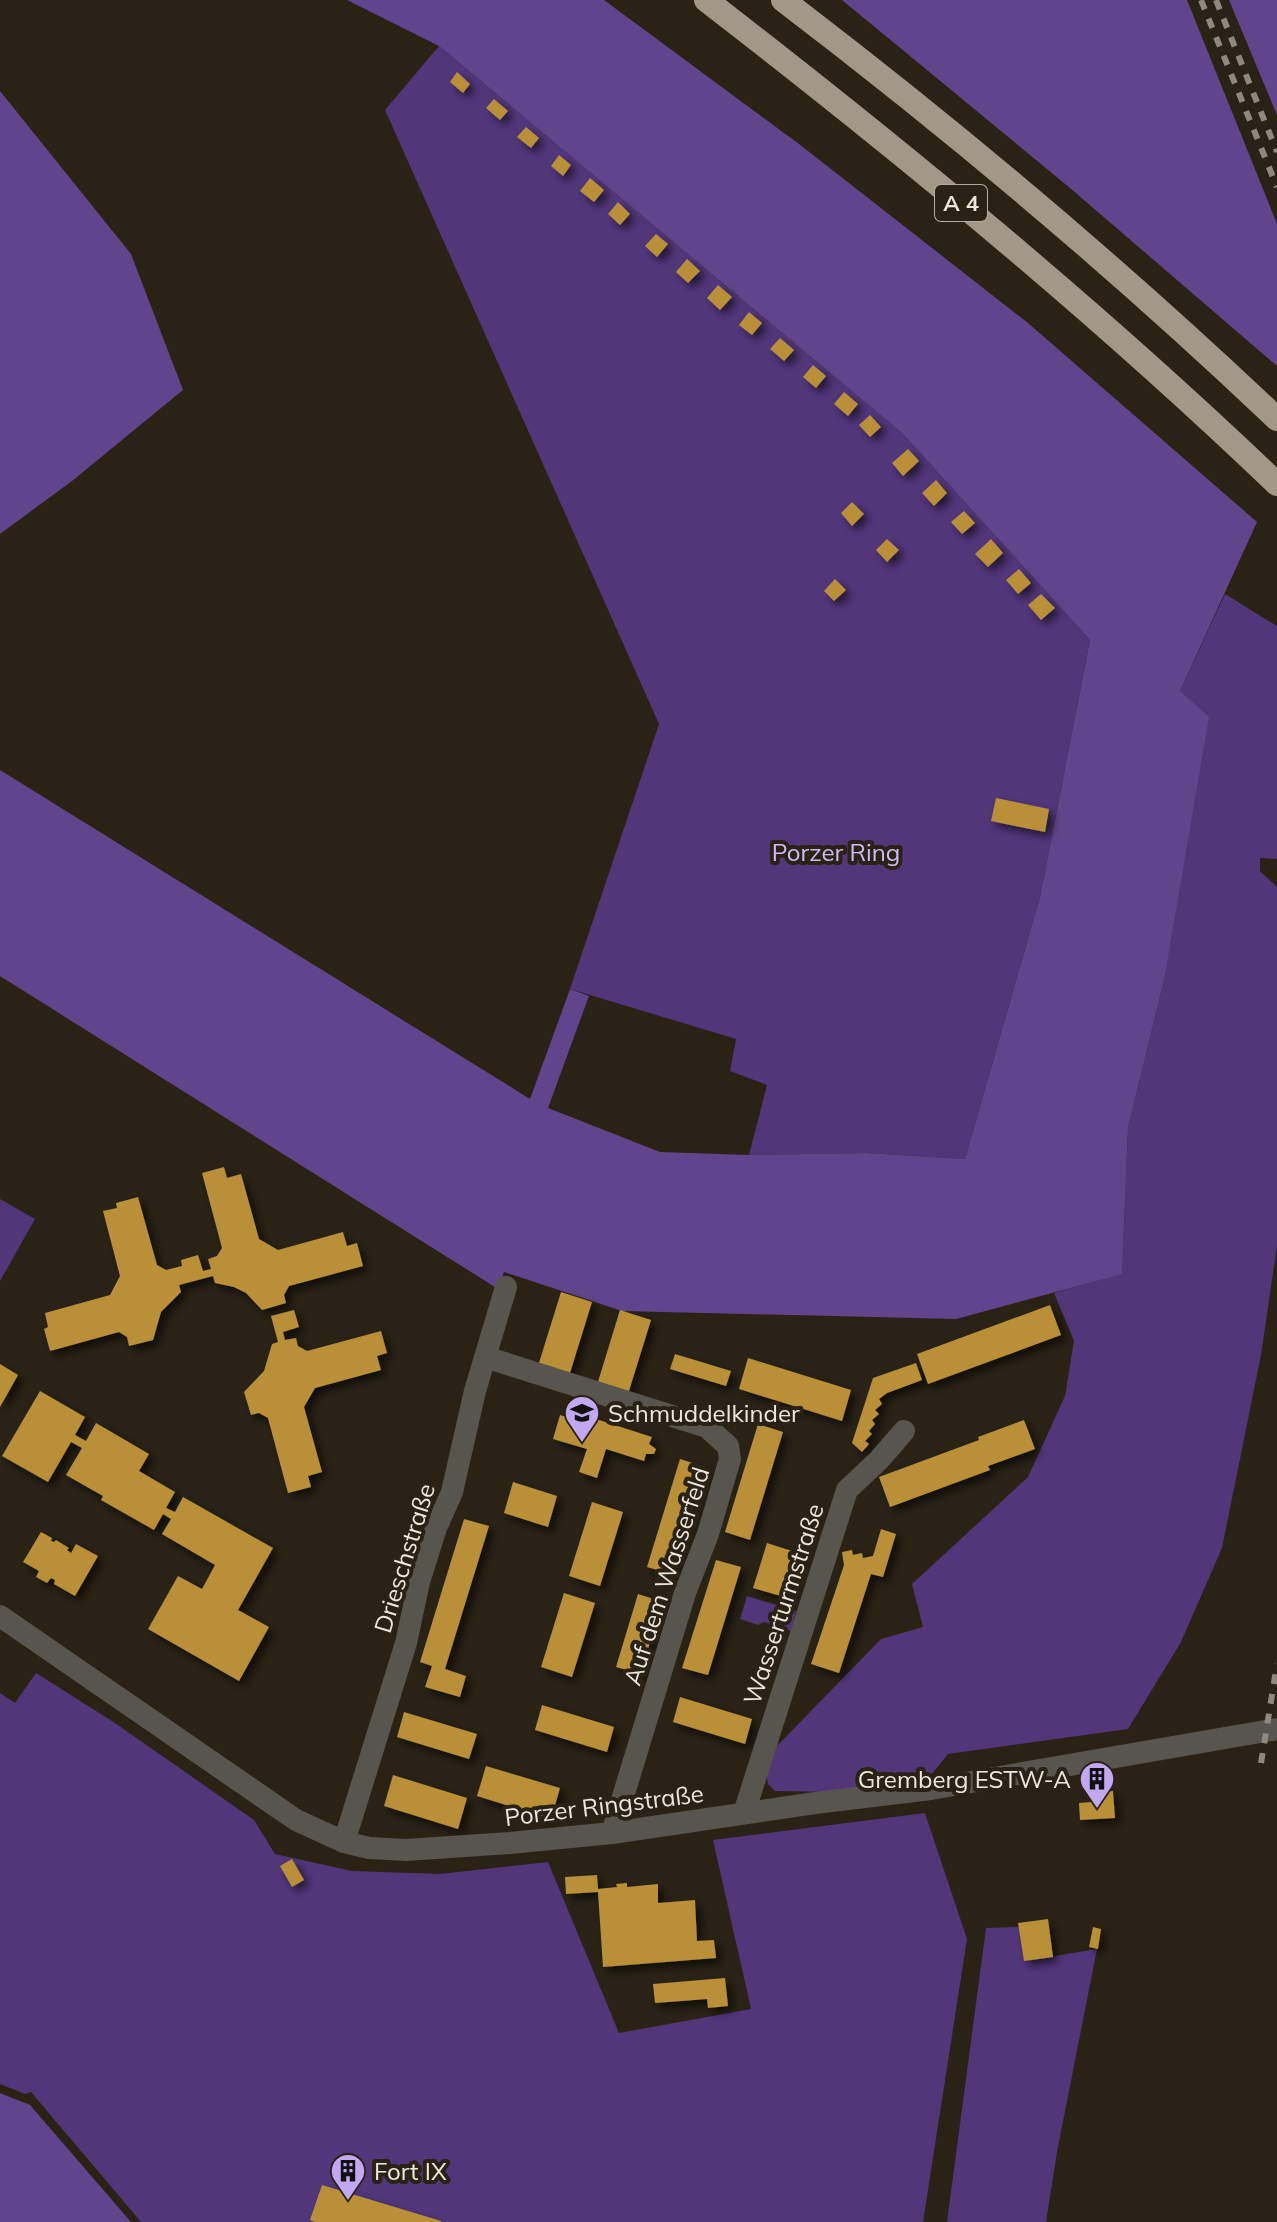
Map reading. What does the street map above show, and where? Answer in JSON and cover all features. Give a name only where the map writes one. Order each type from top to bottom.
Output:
[{"type":"highway","name":"A 4","points":[[706,0],[837,102],[1062,287],[1277,484]]},
{"type":"highway","name":"A 4","points":[[783,0],[986,160],[1094,251],[1277,419]]},
{"type":"street","name":"Drieschstraße","points":[[344,1842],[406,1643],[419,1582],[436,1528],[452,1492],[485,1357],[506,1287]]},
{"type":"street","name":"Auf dem Wasserfeld","points":[[485,1357],[707,1427],[728,1446],[730,1459],[708,1534],[685,1593],[612,1833]]},
{"type":"street","name":"Wasserturmstraße","points":[[744,1813],[847,1490],[904,1431]]},
{"type":"street","name":"Porzer Ringstraße","points":[[0,1616],[296,1820],[344,1842],[369,1848],[406,1850],[612,1833],[931,1789],[1277,1729]]},
{"type":"green space","name":"Porzer Ring","points":[[439,46],[902,433],[1090,640],[1040,897],[965,1159],[866,1153],[749,1155],[767,1085],[730,1071],[736,1039],[570,989],[659,724],[385,110]]},
{"type":"green space","points":[[1225,594],[1277,626],[1277,859],[1260,858],[1260,871],[1277,887],[1277,1246],[1261,1355],[1222,1548],[1181,1642],[1128,1729],[948,1754],[931,1775],[836,1792],[775,1791],[768,1784],[766,1773],[773,1750],[881,1639],[923,1627],[912,1584],[1028,1477],[1065,1396],[1074,1341],[1054,1293],[1122,1273],[1128,1128],[1164,980],[1180,691]]},
{"type":"green space","points":[[0,1199],[35,1219],[0,1281]]},
{"type":"green space","points":[[747,1596],[796,1611],[791,1631],[764,1622],[758,1625],[740,1619]]},
{"type":"green space","points":[[36,1673],[115,1723],[254,1820],[275,1854],[352,1871],[440,1874],[548,1862],[619,2033],[751,2009],[713,1840],[925,1813],[967,1939],[923,2222],[141,2222],[31,2092],[25,2094],[0,2084],[0,1693],[15,1703]]},
{"type":"green space","points":[[1019,1927],[1024,1961],[1097,1949],[1046,2222],[947,2222],[986,1928]]},
{"type":"shaded area","points":[[347,0],[604,0],[799,144],[1028,323],[1257,522],[1180,691],[1209,717],[1164,980],[1128,1128],[1122,1274],[956,1319],[622,1311],[504,1272],[498,1289],[0,976],[0,770],[530,1099],[570,989],[589,996],[548,1108],[660,1152],[749,1155],[866,1153],[965,1159],[1040,897],[1090,640],[902,433],[439,46]]},
{"type":"shaded area","points":[[842,0],[1187,0],[1277,224],[1277,366],[1070,188]]},
{"type":"shaded area","points":[[1229,0],[1277,0],[1277,115]]},
{"type":"shaded area","points":[[0,91],[131,254],[183,390],[72,481],[0,534]]},
{"type":"shaded area","points":[[0,2093],[30,2105],[131,2222],[0,2222]]},
{"type":"building","points":[[457,72],[470,84],[463,93],[450,82]]},
{"type":"building","points":[[494,99],[508,111],[500,120],[486,108]]},
{"type":"building","points":[[526,127],[539,138],[531,148],[517,137]]},
{"type":"building","points":[[559,155],[571,165],[563,176],[551,166]]},
{"type":"building","points":[[590,178],[604,190],[594,202],[580,191]]},
{"type":"building","points":[[618,202],[630,214],[620,225],[608,214]]},
{"type":"building","points":[[656,234],[668,244],[657,257],[645,246]]},
{"type":"building","points":[[687,259],[700,271],[688,283],[676,272]]},
{"type":"building","points":[[718,285],[732,297],[720,310],[707,298]]},
{"type":"building","points":[[749,312],[762,323],[752,335],[739,325]]},
{"type":"building","points":[[780,338],[794,350],[784,361],[770,349]]},
{"type":"building","points":[[813,365],[826,376],[816,388],[803,377]]},
{"type":"building","points":[[844,392],[858,404],[848,416],[834,404]]},
{"type":"building","points":[[870,415],[881,427],[870,437],[859,425]]},
{"type":"building","points":[[908,449],[919,461],[903,476],[892,463]]},
{"type":"building","points":[[936,480],[947,493],[934,506],[922,493]]},
{"type":"building","points":[[852,502],[864,514],[852,526],[841,513]]},
{"type":"building","points":[[964,511],[975,523],[962,534],[951,522]]},
{"type":"building","points":[[887,539],[899,550],[887,562],[876,550]]},
{"type":"building","points":[[991,539],[1003,553],[988,567],[975,554]]},
{"type":"building","points":[[1019,569],[1031,583],[1018,594],[1006,580]]},
{"type":"building","points":[[835,579],[846,590],[834,601],[824,591]]},
{"type":"building","points":[[1041,594],[1055,608],[1041,620],[1028,605]]},
{"type":"building","points":[[996,798],[1049,809],[1045,832],[991,821]]},
{"type":"building","points":[[224,1167],[227,1178],[241,1174],[259,1239],[278,1250],[343,1232],[347,1246],[357,1243],[363,1266],[289,1286],[284,1295],[286,1303],[262,1310],[246,1293],[215,1283],[213,1276],[179,1285],[181,1292],[161,1312],[153,1340],[129,1346],[127,1337],[119,1332],[50,1351],[44,1329],[48,1327],[45,1313],[110,1295],[120,1276],[103,1211],[117,1208],[116,1203],[138,1197],[157,1265],[166,1270],[182,1266],[181,1260],[198,1255],[203,1271],[211,1269],[208,1259],[217,1256],[222,1248],[202,1173]]},
{"type":"building","points":[[561,1292],[592,1302],[569,1376],[538,1366]]},
{"type":"building","points":[[1050,1305],[1061,1335],[928,1384],[917,1354]]},
{"type":"building","points":[[294,1310],[299,1327],[283,1332],[285,1340],[296,1338],[298,1346],[307,1351],[381,1331],[387,1353],[377,1356],[381,1370],[315,1388],[304,1407],[322,1472],[308,1476],[311,1487],[288,1493],[268,1418],[259,1413],[251,1415],[244,1392],[264,1371],[272,1344],[278,1342],[271,1316]]},
{"type":"building","points":[[620,1310],[651,1320],[628,1394],[597,1385]]},
{"type":"building","points":[[675,1354],[731,1371],[726,1386],[670,1369]]},
{"type":"building","points":[[748,1358],[851,1390],[842,1421],[739,1389]]},
{"type":"building","points":[[916,1363],[922,1380],[879,1399],[882,1404],[875,1410],[879,1414],[872,1420],[875,1424],[869,1431],[872,1434],[865,1441],[869,1444],[862,1452],[852,1443],[873,1378]]},
{"type":"building","points":[[0,1364],[18,1375],[0,1407]]},
{"type":"building","points":[[40,1391],[85,1417],[75,1435],[86,1441],[96,1423],[149,1454],[139,1471],[175,1492],[166,1508],[175,1512],[183,1497],[273,1548],[238,1610],[269,1627],[239,1681],[148,1629],[178,1576],[202,1589],[215,1565],[162,1534],[171,1519],[163,1514],[154,1530],[101,1500],[103,1496],[66,1475],[82,1448],[71,1442],[48,1482],[2,1456]]},
{"type":"building","points":[[560,1415],[594,1425],[596,1419],[652,1437],[649,1444],[656,1449],[654,1454],[646,1454],[644,1461],[606,1449],[597,1478],[579,1472],[587,1449],[553,1439]]},
{"type":"building","points":[[1024,1420],[1035,1449],[988,1466],[990,1470],[890,1507],[879,1477]]},
{"type":"building","points":[[758,1424],[783,1432],[750,1540],[725,1532]]},
{"type":"building","points":[[680,1459],[705,1467],[671,1574],[647,1567]]},
{"type":"building","points":[[513,1482],[557,1496],[548,1527],[504,1513]]},
{"type":"building","points":[[592,1502],[623,1512],[600,1586],[569,1576]]},
{"type":"building","points":[[464,1519],[489,1526],[445,1669],[466,1676],[460,1697],[425,1687],[432,1666],[420,1662]]},
{"type":"building","points":[[881,1529],[896,1534],[883,1577],[871,1574],[839,1673],[811,1664],[844,1565],[842,1552],[852,1550],[853,1555],[862,1553],[863,1558],[873,1556]]},
{"type":"building","points":[[41,1532],[52,1538],[51,1541],[56,1540],[69,1548],[67,1550],[71,1553],[76,1544],[98,1556],[75,1596],[54,1584],[55,1580],[51,1578],[47,1583],[36,1577],[39,1571],[23,1562]]},
{"type":"building","points":[[767,1543],[798,1553],[784,1597],[753,1588]]},
{"type":"building","points":[[716,1560],[741,1567],[708,1675],[682,1668]]},
{"type":"building","points":[[564,1593],[595,1603],[572,1677],[541,1667]]},
{"type":"building","points":[[638,1594],[663,1602],[640,1674],[616,1667]]},
{"type":"building","points":[[680,1697],[752,1719],[745,1744],[673,1722]]},
{"type":"building","points":[[542,1705],[614,1727],[607,1752],[535,1730]]},
{"type":"building","points":[[404,1712],[477,1734],[469,1759],[397,1737]]},
{"type":"building","points":[[486,1766],[560,1788],[551,1819],[477,1796]]},
{"type":"building","points":[[393,1775],[467,1798],[458,1829],[384,1806]]},
{"type":"building","name":"Gremberg ESTW-A","points":[[1113,1791],[1115,1818],[1080,1820],[1079,1803],[1104,1801],[1104,1792]]},
{"type":"building","points":[[292,1859],[304,1880],[292,1887],[280,1866]]},
{"type":"building","points":[[597,1875],[598,1889],[627,1883],[627,1887],[658,1884],[658,1903],[695,1900],[697,1941],[714,1940],[716,1958],[603,1967],[598,1892],[566,1894],[565,1877]]},
{"type":"building","points":[[1048,1919],[1053,1957],[1024,1961],[1018,1923]]},
{"type":"building","points":[[1093,1927],[1101,1929],[1098,1949],[1089,1947]]},
{"type":"building","points":[[725,1978],[728,2006],[708,2008],[707,1999],[655,2003],[653,1984]]},
{"type":"building","name":"Fort IX","points":[[322,2185],[441,2222],[315,2222],[310,2220]]},
{"type":"railway","points":[[1201,0],[1277,187]]},
{"type":"railway","points":[[1216,0],[1277,152]]},
{"type":"railway","points":[[1261,1763],[1277,1664]]},
{"type":"place","name":"Schmuddelkinder","points":[[582,1444]]},
{"type":"place","name":"Gremberg ESTW-A","points":[[1097,1810]]},
{"type":"place","name":"Fort IX","points":[[348,2202]]}]
